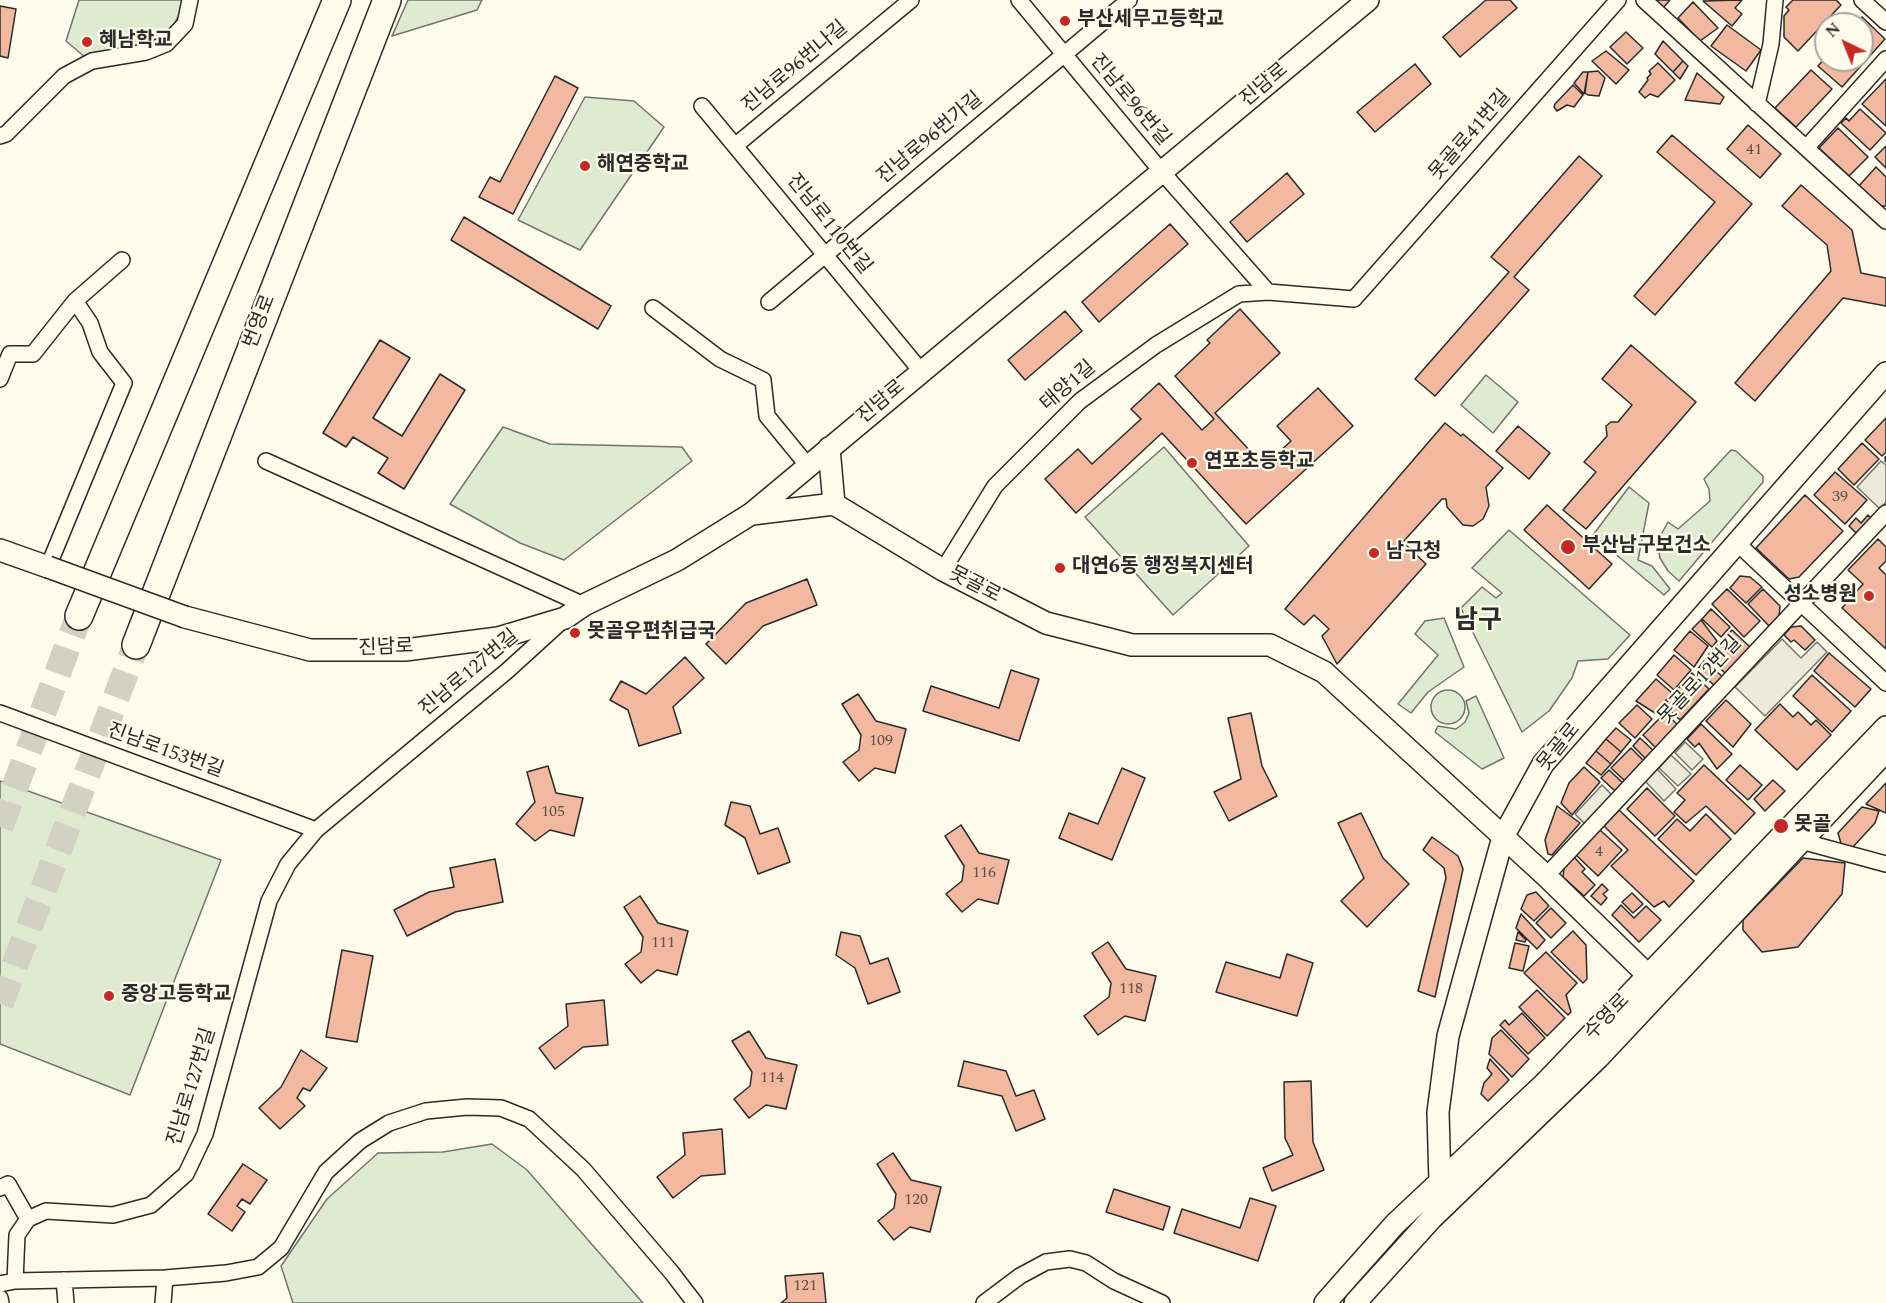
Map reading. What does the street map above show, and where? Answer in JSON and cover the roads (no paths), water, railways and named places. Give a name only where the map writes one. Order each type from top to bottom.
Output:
[{"type":"highway","points":[[79,616],[337,0]]},
{"type":"highway","name":"번영로","points":[[136,645],[387,0]]},
{"type":"main road","name":"진남로","points":[[48,567],[185,617],[310,650],[405,650],[498,638],[565,618],[584,605],[677,560],[751,514],[1368,0]]},
{"type":"main road","name":"못골로","points":[[1432,1218],[1440,1183],[1438,1112],[1448,1036],[1503,837],[1543,765],[1886,373]]},
{"type":"main road","points":[[751,514],[834,504],[830,448]]},
{"type":"main road","name":"못골로","points":[[834,504],[943,570],[1046,623],[1132,645],[1270,645],[1324,672],[1545,876],[1655,982]]},
{"type":"main road","points":[[0,550],[48,567]]},
{"type":"main road","name":"수영로","points":[[1355,1303],[1432,1218],[1539,1117],[1655,982],[1886,727]]},
{"type":"main road","name":"수영로","points":[[1325,1303],[1395,1224],[1655,982],[1801,841],[1886,751]]},
{"type":"street","points":[[0,136],[6,134],[64,76],[92,61],[146,52],[166,44],[185,24],[190,0]]},
{"type":"street","name":"진남로96번나길","points":[[736,145],[911,0]]},
{"type":"street","name":"진남로96번길","points":[[1019,0],[1063,56],[1162,172]]},
{"type":"street","name":"진남로96번길","points":[[1063,56],[1129,0]]},
{"type":"street","name":"못골로41번길","points":[[1269,292],[1354,299],[1618,0]]},
{"type":"street","points":[[1644,0],[1886,221]]},
{"type":"street","points":[[1757,104],[1771,44],[1775,0]]},
{"type":"street","points":[[1862,0],[1886,22]]},
{"type":"street","name":"진남로96번가길","points":[[769,302],[1063,56]]},
{"type":"street","points":[[1806,148],[1886,59]]},
{"type":"street","name":"진남로110번길","points":[[702,106],[921,371]]},
{"type":"street","points":[[1162,172],[1269,292]]},
{"type":"street","points":[[0,379],[5,352],[33,354],[75,301],[122,260]]},
{"type":"street","name":"태양1길","points":[[943,570],[995,486],[1080,401],[1156,345],[1239,294],[1269,292]]},
{"type":"street","points":[[48,567],[124,383],[100,352],[90,323],[75,301]]},
{"type":"street","points":[[653,308],[720,359],[763,380],[767,416],[808,466]]},
{"type":"street","points":[[266,461],[584,605]]},
{"type":"street","name":"못골로12번길","points":[[1545,876],[1803,604],[1886,513]]},
{"type":"street","points":[[1737,543],[1886,683]]},
{"type":"street","name":"진남로127번길","points":[[28,1219],[46,1211],[113,1215],[151,1206],[186,1174],[205,1134],[269,901],[288,864],[316,830],[507,671],[565,618]]},
{"type":"street","name":"진남로153번길","points":[[0,713],[316,830]]},
{"type":"street","points":[[1801,841],[1886,864]]},
{"type":"street","points":[[0,1188],[8,1184],[28,1219],[17,1235],[7,1282],[165,1278],[226,1273],[258,1267],[281,1248],[327,1172],[360,1141],[389,1123],[426,1111],[501,1108],[529,1119],[583,1169],[672,1273],[694,1303]]},
{"type":"street","points":[[984,1303],[1020,1276],[1046,1262],[1070,1259],[1086,1263],[1114,1281],[1162,1303]]},
{"type":"street","points":[[164,1303],[165,1278]]},
{"type":"street","points":[[64,1280],[66,1303]]},
{"type":"street","points":[[0,1298],[1,1303]]},
{"type":"tunnel","points":[[0,827],[79,616]]},
{"type":"tunnel","points":[[0,1004],[136,645]]},
{"type":"place","name":"부산세무고등학교","points":[[1065,21]]},
{"type":"place","name":"혜남학교","points":[[87,42]]},
{"type":"place","name":"해연중학교","points":[[585,166]]},
{"type":"place","name":"연포초등학교","points":[[1192,463]]},
{"type":"place","name":"부산남구보건소","points":[[1568,547]]},
{"type":"place","name":"남구청","points":[[1374,553]]},
{"type":"place","name":"대연6동 행정복지센터","points":[[1060,568]]},
{"type":"place","name":"성소병원","points":[[1869,596]]},
{"type":"place","name":"못골우편취급국","points":[[575,633]]},
{"type":"place","name":"못골","points":[[1781,826]]},
{"type":"place","name":"중앙고등학교","points":[[109,996]]},
{"type":"district","name":"남구","points":[[1478,623]]}]
